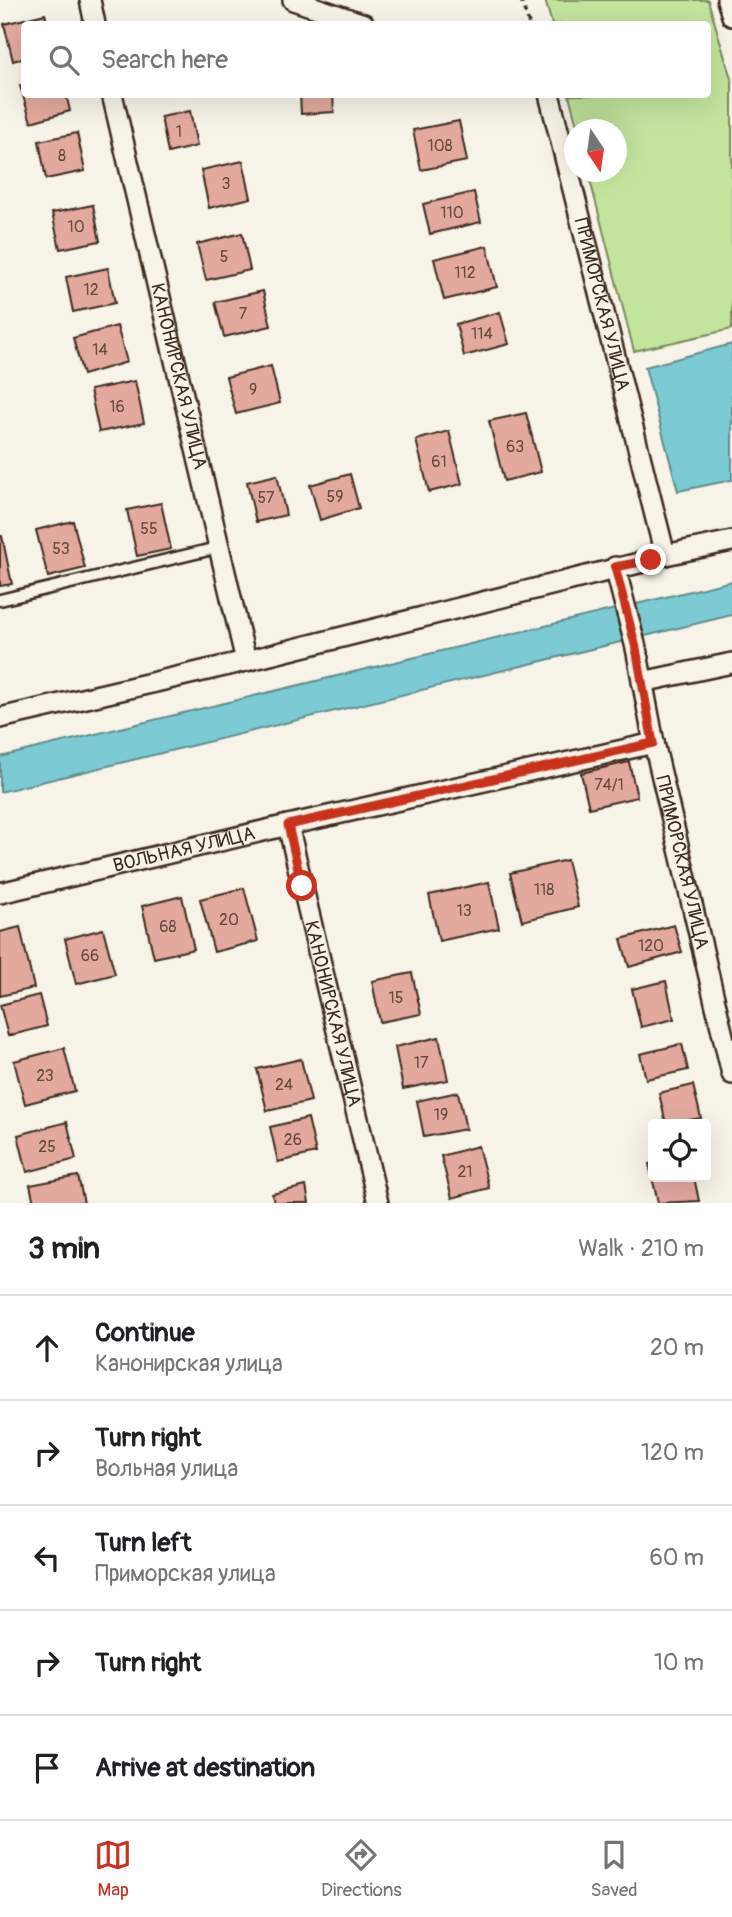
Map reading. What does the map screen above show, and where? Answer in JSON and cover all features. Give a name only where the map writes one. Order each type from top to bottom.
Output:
[{"type":"street","points":[[90,0],[94,21]]},
{"type":"street","points":[[293,0],[355,21]]},
{"type":"street","points":[[727,0],[732,16]]},
{"type":"street","name":"КАНОНИРСКАЯ УЛИЦА","points":[[113,98],[246,661]]},
{"type":"street","name":"ПРИМОРСКАЯ УЛИЦА","points":[[550,98],[665,555]]},
{"type":"street","points":[[0,718],[246,661],[615,567],[732,541]]},
{"type":"street","name":"ПРИМОРСКАЯ УЛИЦА","points":[[615,567],[636,648],[653,743],[732,1074]]},
{"type":"street","points":[[642,682],[732,663]]},
{"type":"street","name":"ВОЛЬНАЯ УЛИЦА","points":[[0,893],[653,743]]},
{"type":"street","name":"КАНОНИРСКАЯ УЛИЦА","points":[[288,825],[378,1203]]},
{"type":"lane","points":[[0,600],[220,547]]},
{"type":"path","points":[[522,0],[528,21]]},
{"type":"green space","points":[[545,0],[708,0],[732,82],[732,329],[634,351],[591,182],[627,182],[627,119],[575,119],[570,98],[711,98],[711,21],[551,21]]},
{"type":"water","points":[[732,344],[732,480],[678,491],[645,367]]},
{"type":"water","points":[[732,581],[732,615],[0,792],[0,757]]},
{"type":"building","points":[[45,14],[47,21],[21,21],[21,59],[13,61],[4,24]]},
{"type":"building","points":[[24,98],[67,98],[70,111],[31,122]]},
{"type":"building","points":[[300,98],[333,98],[334,112],[301,114]]},
{"type":"building","points":[[190,111],[197,146],[168,153],[161,117]]},
{"type":"building","points":[[459,121],[467,161],[421,170],[413,130]]},
{"type":"building","points":[[77,133],[85,171],[46,179],[39,141]]},
{"type":"building","points":[[243,161],[251,198],[209,208],[201,170]]},
{"type":"building","points":[[474,192],[481,222],[430,234],[423,204]]},
{"type":"building","points":[[93,205],[100,241],[60,249],[52,213]]},
{"type":"building","points":[[242,233],[250,270],[206,280],[197,244]]},
{"type":"building","points":[[487,246],[497,287],[444,300],[434,259]]},
{"type":"building","points":[[108,268],[115,303],[73,312],[66,277]]},
{"type":"building","points":[[263,291],[271,326],[224,337],[215,302]]},
{"type":"building","points":[[500,312],[509,344],[464,356],[456,324]]},
{"type":"building","points":[[117,326],[127,362],[83,375],[73,338]]},
{"type":"building","points":[[271,366],[280,403],[236,414],[226,377]]},
{"type":"building","points":[[135,381],[144,423],[99,432],[90,390]]},
{"type":"building","points":[[526,413],[541,472],[504,481],[489,421]]},
{"type":"building","points":[[449,431],[462,484],[429,492],[416,440]]},
{"type":"building","points":[[350,474],[359,508],[320,520],[310,485]]},
{"type":"building","points":[[277,475],[286,515],[256,522],[247,482]]},
{"type":"building","points":[[161,503],[171,549],[137,556],[127,510]]},
{"type":"building","points":[[73,521],[85,568],[48,577],[36,530]]},
{"type":"building","points":[[2,536],[12,584],[0,586],[0,537]]},
{"type":"building","points":[[629,762],[637,797],[589,808],[581,773]]},
{"type":"building","points":[[567,860],[578,907],[522,921],[510,873]]},
{"type":"building","points":[[489,882],[499,928],[439,941],[429,895]]},
{"type":"building","points":[[244,888],[258,941],[214,952],[200,899]]},
{"type":"building","points":[[182,896],[194,949],[154,958],[142,906]]},
{"type":"building","points":[[674,925],[682,952],[629,967],[621,939]]},
{"type":"building","points":[[20,927],[34,988],[0,996],[0,932]]},
{"type":"building","points":[[103,929],[115,974],[76,984],[65,939]]},
{"type":"building","points":[[412,973],[421,1014],[380,1022],[372,981]]},
{"type":"building","points":[[666,981],[674,1019],[641,1027],[632,989]]},
{"type":"building","points":[[39,995],[47,1026],[8,1036],[0,1005]]},
{"type":"building","points":[[439,1037],[448,1080],[403,1089],[395,1047]]},
{"type":"building","points":[[682,1044],[688,1070],[646,1079],[640,1054]]},
{"type":"building","points":[[64,1048],[75,1091],[25,1104],[14,1061]]},
{"type":"building","points":[[301,1059],[311,1101],[267,1111],[257,1069]]},
{"type":"building","points":[[693,1085],[701,1118],[665,1119],[659,1093]]},
{"type":"building","points":[[458,1092],[466,1129],[424,1137],[417,1101]]},
{"type":"building","points":[[308,1118],[316,1153],[278,1162],[270,1127]]},
{"type":"building","points":[[67,1122],[76,1159],[27,1172],[18,1135]]},
{"type":"building","points":[[478,1146],[489,1188],[452,1198],[441,1156]]},
{"type":"building","points":[[78,1176],[84,1203],[34,1203],[30,1185]]},
{"type":"building","points":[[653,1182],[695,1182],[699,1201],[658,1203]]},
{"type":"building","points":[[306,1186],[309,1203],[274,1203],[272,1194]]},
{"type":"route","points":[[302,886],[288,825],[653,743],[636,648],[615,567],[651,560]]}]
